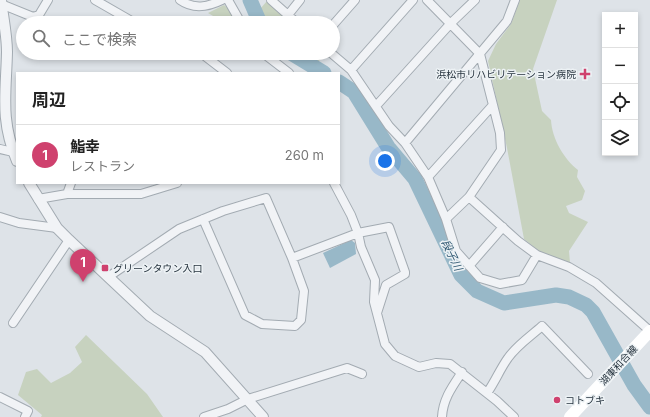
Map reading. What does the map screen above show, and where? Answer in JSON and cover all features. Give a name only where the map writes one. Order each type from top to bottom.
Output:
[{"type":"main road","name":"湖東和合線","points":[[570,417],[649,336]]},
{"type":"street","points":[[36,16],[39,15],[48,0]]},
{"type":"street","points":[[95,0],[123,16]]},
{"type":"street","points":[[180,0],[189,5],[199,7],[210,6],[222,0]]},
{"type":"street","points":[[228,0],[237,16]]},
{"type":"street","points":[[271,0],[288,15],[300,0]]},
{"type":"street","points":[[340,17],[355,0]]},
{"type":"street","points":[[352,70],[413,0]]},
{"type":"street","points":[[427,0],[480,54],[500,133],[500,150],[469,197],[446,219]]},
{"type":"street","points":[[376,106],[451,23],[475,0]]},
{"type":"street","points":[[404,143],[507,21],[515,0]]},
{"type":"street","points":[[15,156],[6,129],[3,110],[7,53],[2,26],[1,2],[31,16]]},
{"type":"street","points":[[210,60],[226,72]]},
{"type":"street","points":[[272,60],[288,72]]},
{"type":"street","points":[[340,60],[352,70],[389,126],[404,143],[428,177],[446,219],[456,251],[480,278],[500,284],[522,280],[537,255]]},
{"type":"street","points":[[428,177],[493,105]]},
{"type":"street","points":[[0,148],[15,156]]},
{"type":"street","points":[[30,184],[58,228],[69,240],[150,316],[205,352],[263,417]]},
{"type":"street","points":[[67,194],[71,184]]},
{"type":"street","points":[[38,199],[67,194],[141,194],[174,184]]},
{"type":"street","points":[[335,184],[351,215],[358,233],[361,247],[375,280],[374,302],[385,344],[395,356],[419,367],[436,363],[450,364],[462,372],[514,417]]},
{"type":"street","points":[[469,197],[537,255],[570,267],[596,283],[649,336]]},
{"type":"street","points":[[108,277],[179,229],[203,219],[223,211],[266,198],[292,258],[304,291],[301,320],[295,326],[262,324],[245,315],[203,219]]},
{"type":"street","points":[[0,217],[19,223],[58,228]]},
{"type":"street","points":[[292,258],[358,233],[389,227],[406,272],[386,285],[377,313]]},
{"type":"street","points":[[469,266],[503,227]]},
{"type":"street","points":[[13,323],[69,240]]},
{"type":"street","points":[[487,393],[498,378],[508,358],[542,326],[588,374]]},
{"type":"street","points":[[204,417],[228,409],[248,399],[347,368],[362,374]]},
{"type":"street","points":[[442,417],[442,407],[449,390],[462,372]]},
{"type":"street","points":[[0,397],[28,410],[25,417]]},
{"type":"green space","points":[[520,0],[557,0],[533,69],[542,111],[551,120],[556,141],[560,148],[568,160],[578,170],[577,177],[585,191],[582,200],[566,206],[569,213],[588,222],[569,251],[570,263],[540,252],[524,239],[507,148],[488,61],[496,44],[511,24]]},
{"type":"green space","points":[[267,1],[283,16],[264,16],[260,9]]},
{"type":"green space","points":[[224,5],[229,9],[232,16],[213,16],[208,13]]},
{"type":"green space","points":[[86,335],[147,394],[163,417],[41,417],[42,415],[18,395],[26,372],[37,369],[51,383],[70,373],[82,362],[75,347]]},
{"type":"water","points":[[351,240],[355,243],[356,254],[330,268],[323,253]]},
{"type":"waterway","name":"段子川","points":[[250,0],[257,16]]},
{"type":"waterway","name":"段子川","points":[[303,60],[322,72]]},
{"type":"waterway","name":"段子川","points":[[340,83],[354,92],[388,147],[415,179],[461,275],[477,291],[504,303],[556,295],[569,297],[586,305],[593,312],[634,385],[650,407]]},
{"type":"place","name":"浜松市リハビリテーション病院","points":[[585,74]]},
{"type":"place","name":"グリーンタウン入口","points":[[105,268]]},
{"type":"place","name":"鮨幸","points":[[83,282]]},
{"type":"place","name":"コトブキ","points":[[557,400]]}]
